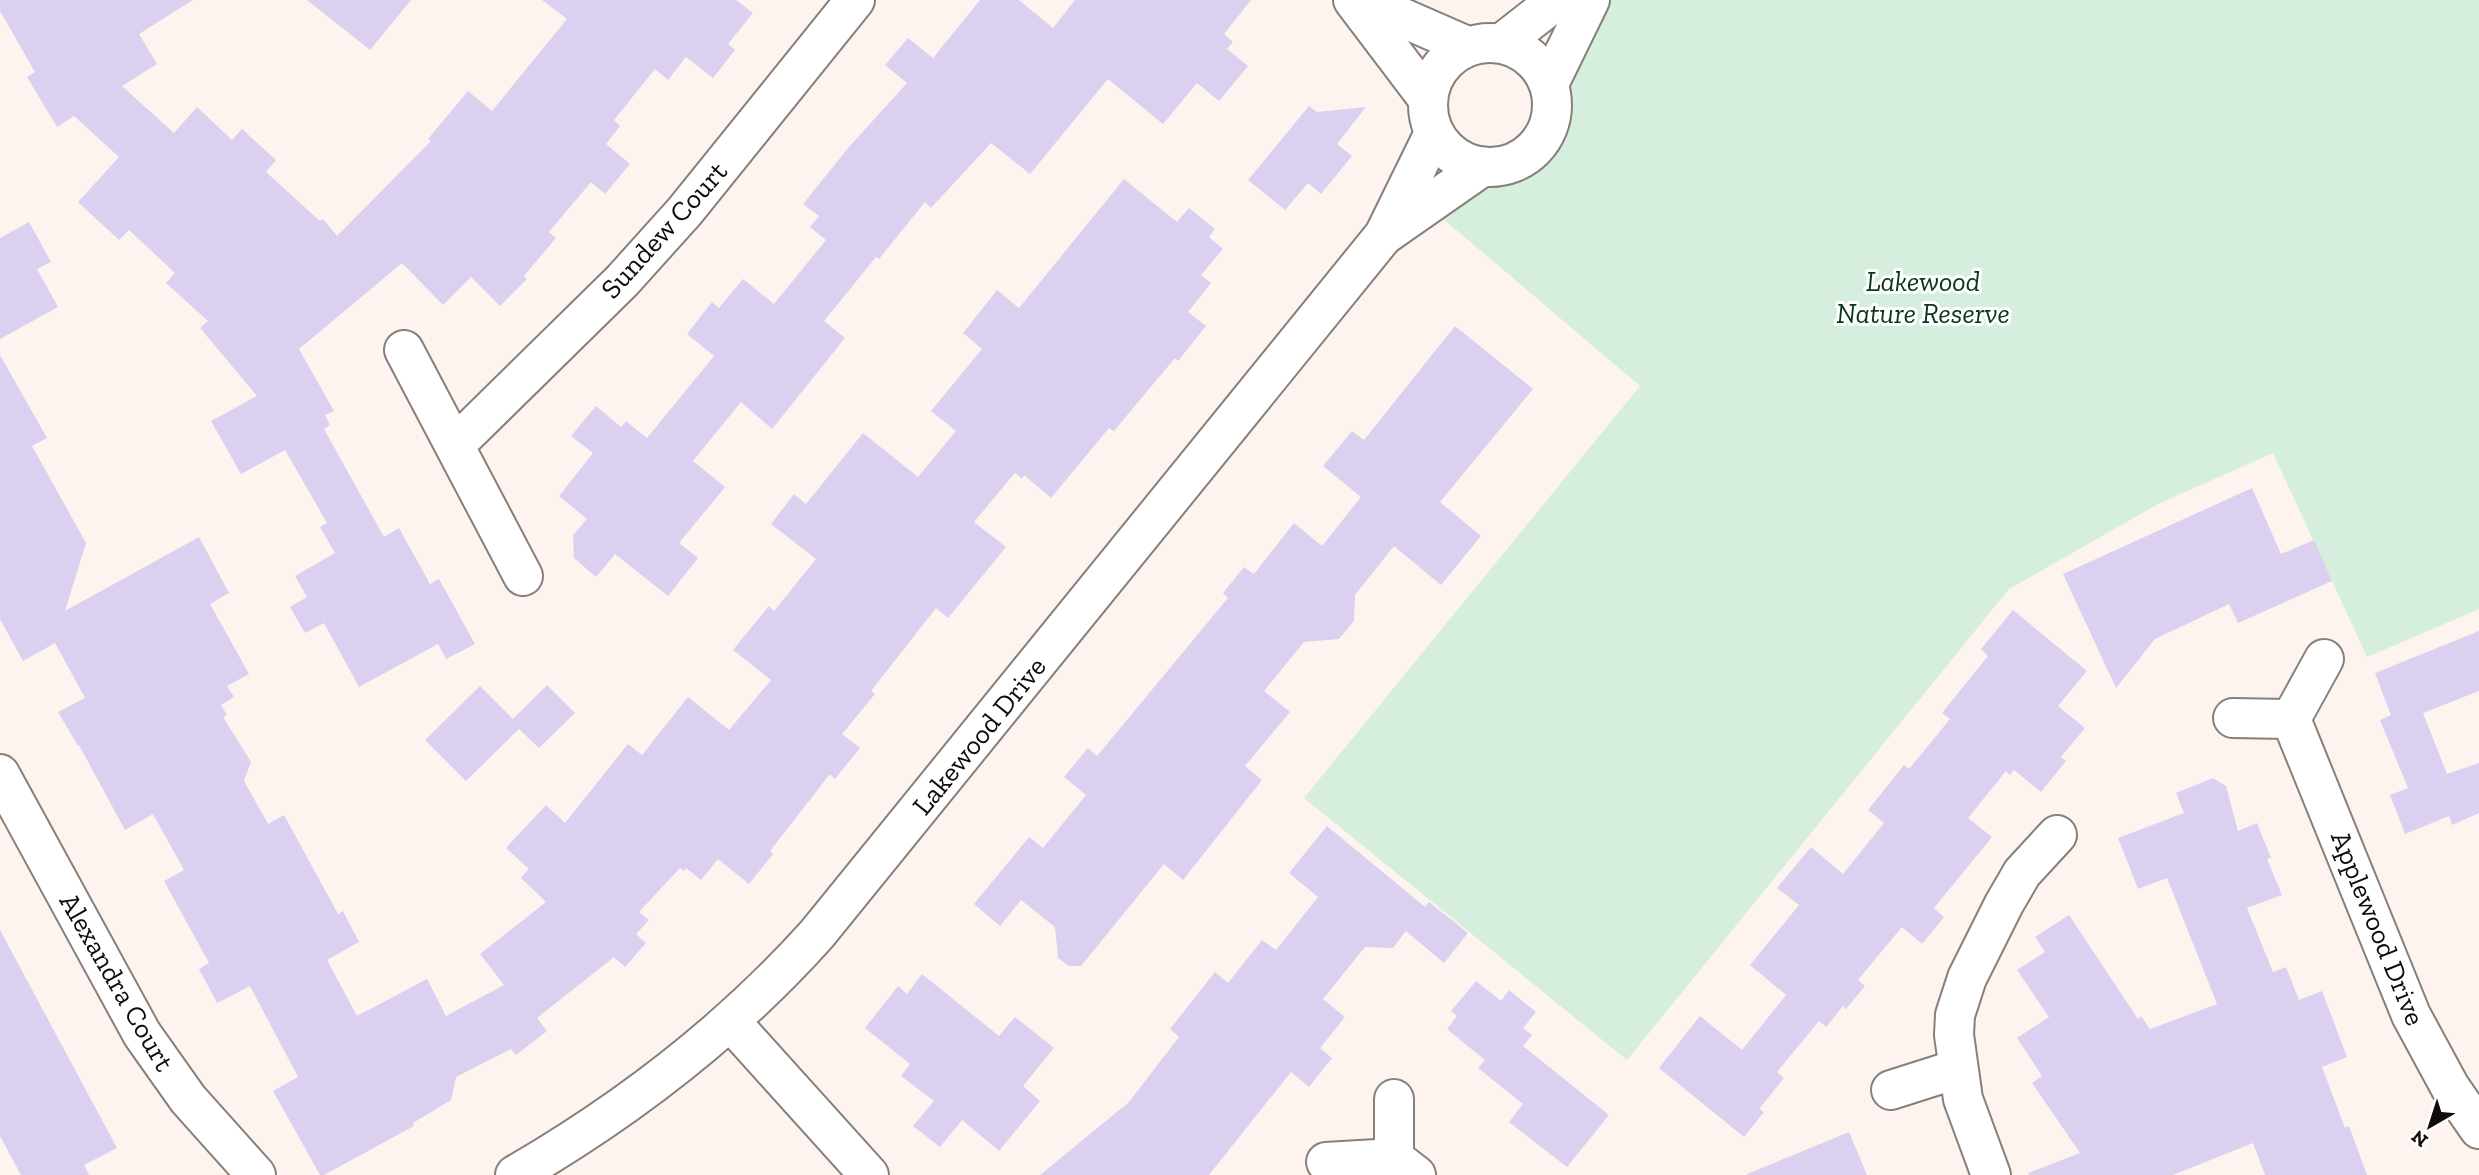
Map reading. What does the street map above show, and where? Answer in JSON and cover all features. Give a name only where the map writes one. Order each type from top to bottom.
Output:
[{"type":"street","name":"Sundew Court","points":[[455,444],[622,281],[668,229],[855,0]]},
{"type":"street","points":[[1353,0],[1431,116],[1446,149],[1463,160],[1482,167],[1503,166],[1522,158],[1539,145],[1549,126],[1553,105],[1549,84],[1539,65],[1522,51],[1485,45],[1362,0]]},
{"type":"street","points":[[1431,116],[1432,82],[1440,67],[1453,55],[1485,45],[1557,0]]},
{"type":"street","points":[[1549,84],[1590,0]]},
{"type":"street","name":"Lakewood Drive","points":[[1384,235],[1431,116]]},
{"type":"street","name":"Lakewood Drive","points":[[515,1175],[599,1124],[638,1096],[731,1022],[797,956],[836,913],[1384,235],[1482,167]]},
{"type":"street","points":[[404,350],[523,576]]},
{"type":"street","points":[[2233,718],[2291,719],[2324,659]]},
{"type":"street","name":"Applewood Drive","points":[[2291,719],[2411,1015],[2450,1087],[2479,1129]]},
{"type":"street","name":"Alexandra Court","points":[[0,774],[142,1034],[188,1099],[256,1175]]},
{"type":"street","points":[[1991,1175],[1963,1099],[1957,1069],[1955,1015],[1967,978],[2022,873],[2057,835]]},
{"type":"street","points":[[731,1022],[869,1175]]},
{"type":"street","points":[[1891,1090],[1957,1069]]},
{"type":"street","points":[[1325,1162],[1405,1166],[1394,1099]]},
{"type":"green space","name":"Lakewood Nature Reserve","points":[[1590,0],[2479,0],[2479,609],[2367,657],[2273,453],[2158,504],[2009,589],[1627,1060],[1304,798],[1640,386],[1428,206],[1477,170],[1503,166],[1522,158],[1539,145],[1549,126],[1553,105],[1549,84]]},
{"type":"building","points":[[0,0],[193,0],[139,34],[157,64],[122,86],[174,133],[197,107],[232,140],[242,129],[276,160],[266,172],[320,221],[323,219],[337,236],[431,141],[428,139],[468,91],[492,111],[567,19],[542,0],[736,0],[753,13],[728,44],[735,50],[713,78],[686,57],[668,80],[655,69],[614,120],[620,126],[606,144],[630,164],[605,194],[591,182],[549,232],[556,238],[524,276],[527,279],[500,306],[471,277],[443,305],[402,263],[299,349],[334,411],[325,415],[330,425],[324,429],[384,537],[399,528],[430,584],[439,579],[475,644],[446,659],[438,644],[359,687],[324,623],[305,633],[290,607],[307,597],[295,576],[335,553],[320,527],[327,523],[285,450],[241,474],[211,421],[257,396],[200,328],[208,321],[166,283],[175,273],[129,230],[119,240],[78,202],[119,157],[74,116],[57,127],[27,77],[35,72],[0,11]]},
{"type":"building","points":[[307,0],[411,0],[370,50]]},
{"type":"building","points":[[980,0],[1019,0],[1053,28],[1075,0],[1251,0],[1224,34],[1233,42],[1227,49],[1248,66],[1219,101],[1197,83],[1163,124],[1108,79],[1030,174],[991,143],[931,208],[925,202],[824,321],[845,338],[772,429],[741,402],[693,461],[725,487],[679,543],[698,558],[668,596],[615,554],[596,577],[574,558],[573,535],[587,519],[559,496],[593,453],[571,436],[596,406],[621,427],[626,421],[647,438],[714,356],[687,334],[712,302],[719,308],[743,279],[774,304],[826,240],[810,227],[819,216],[803,204],[849,147],[907,83],[885,65],[908,38],[933,58]]},
{"type":"building","points":[[1309,106],[1317,112],[1366,107],[1337,144],[1352,156],[1321,194],[1308,183],[1285,210],[1248,180]]},
{"type":"building","points":[[1124,179],[1177,222],[1189,208],[1215,229],[1209,237],[1223,249],[1201,275],[1211,283],[1188,312],[1206,326],[1178,361],[1175,358],[1114,431],[1109,428],[1051,498],[1024,475],[1022,479],[1015,473],[974,522],[1006,547],[948,618],[936,608],[871,691],[875,694],[842,734],[860,748],[835,779],[830,774],[770,851],[773,854],[749,884],[718,859],[701,880],[686,868],[684,871],[680,868],[639,912],[649,920],[636,934],[646,943],[625,967],[614,957],[537,1018],[547,1031],[516,1055],[511,1049],[456,1077],[451,1100],[413,1123],[414,1126],[320,1175],[273,1091],[298,1077],[250,986],[217,1003],[199,969],[209,963],[164,881],[184,870],[153,814],[125,830],[58,712],[85,698],[55,643],[23,661],[0,619],[0,355],[47,438],[32,446],[86,543],[65,611],[199,537],[229,593],[210,604],[249,674],[227,686],[234,697],[221,705],[227,715],[223,717],[251,762],[244,781],[268,824],[284,815],[338,914],[343,911],[359,942],[327,960],[357,1016],[427,979],[446,1016],[504,985],[480,954],[546,902],[521,878],[529,869],[506,848],[546,805],[565,823],[628,744],[642,755],[688,697],[729,730],[771,680],[733,650],[769,606],[774,611],[816,559],[771,524],[794,494],[806,504],[863,433],[918,477],[956,431],[931,411],[982,349],[963,333],[997,290],[1019,308]]},
{"type":"building","points":[[29,222],[51,262],[37,269],[58,307],[0,339],[0,238]]},
{"type":"building","points":[[1455,326],[1533,389],[1440,502],[1481,536],[1441,585],[1394,546],[1355,595],[1354,621],[1339,639],[1304,642],[1264,691],[1290,712],[1245,766],[1262,780],[1183,880],[1164,864],[1081,966],[1069,966],[1058,958],[1055,927],[1021,900],[1000,926],[974,904],[1029,837],[1043,848],[1086,795],[1064,777],[1088,748],[1097,756],[1228,598],[1223,593],[1244,567],[1254,574],[1294,523],[1322,546],[1361,497],[1323,466],[1352,431],[1364,440]]},
{"type":"building","points":[[2252,488],[2281,554],[2314,540],[2332,581],[2238,623],[2229,604],[2155,639],[2116,688],[2063,574]]},
{"type":"building","points":[[2013,610],[2087,671],[2058,706],[2085,728],[2061,757],[2066,761],[2041,792],[2014,770],[2010,775],[2006,771],[1968,818],[1992,837],[1934,908],[1944,917],[1922,944],[1902,927],[1858,980],[1865,986],[1846,1009],[1843,1006],[1826,1027],[1819,1021],[1777,1072],[1784,1078],[1759,1109],[1764,1112],[1744,1137],[1659,1068],[1700,1016],[1742,1050],[1786,995],[1750,965],[1799,905],[1777,888],[1811,847],[1843,874],[1884,823],[1868,810],[1904,765],[1909,769],[1950,719],[1942,713],[1988,656],[1981,649]]},
{"type":"building","points":[[2479,631],[2479,691],[2423,713],[2447,774],[2479,763],[2479,813],[2452,825],[2449,816],[2405,834],[2390,795],[2408,788],[2380,720],[2391,715],[2375,673]]},
{"type":"building","points":[[547,685],[575,713],[539,748],[519,729],[466,781],[425,740],[480,686],[513,719]]},
{"type":"building","points":[[2213,778],[2226,786],[2238,831],[2257,823],[2271,858],[2267,859],[2282,895],[2247,908],[2273,972],[2286,967],[2299,1000],[2322,991],[2347,1057],[2322,1067],[2345,1128],[2349,1126],[2367,1175],[2265,1175],[2253,1143],[2173,1175],[2029,1175],[2028,1173],[2080,1153],[2032,1083],[2042,1076],[2017,1038],[2049,1017],[2017,970],[2045,952],[2035,937],[2069,915],[2138,1019],[2141,1016],[2150,1029],[2217,1004],[2167,878],[2138,889],[2118,838],[2184,813],[2176,793]]},
{"type":"building","points":[[1327,826],[1425,907],[1429,902],[1468,933],[1444,963],[1406,931],[1393,948],[1365,947],[1323,999],[1345,1017],[1320,1048],[1332,1058],[1309,1087],[1291,1072],[1209,1175],[1040,1175],[1129,1102],[1179,1037],[1170,1029],[1215,972],[1228,983],[1262,940],[1276,950],[1318,897],[1289,873]]},
{"type":"building","points":[[0,930],[117,1148],[84,1165],[89,1175],[21,1175],[0,1136]]},
{"type":"building","points":[[922,974],[999,1036],[1015,1017],[1054,1048],[1023,1086],[1040,1101],[999,1151],[962,1120],[940,1147],[913,1126],[934,1101],[901,1076],[910,1064],[865,1028],[898,986],[907,994]]},
{"type":"building","points":[[1476,981],[1501,1001],[1509,990],[1536,1012],[1523,1028],[1532,1035],[1523,1046],[1609,1115],[1567,1167],[1509,1122],[1523,1104],[1478,1068],[1485,1060],[1447,1029],[1457,1016],[1451,1011]]},
{"type":"building","points":[[1849,1132],[1867,1175],[1747,1175],[1747,1174]]}]
